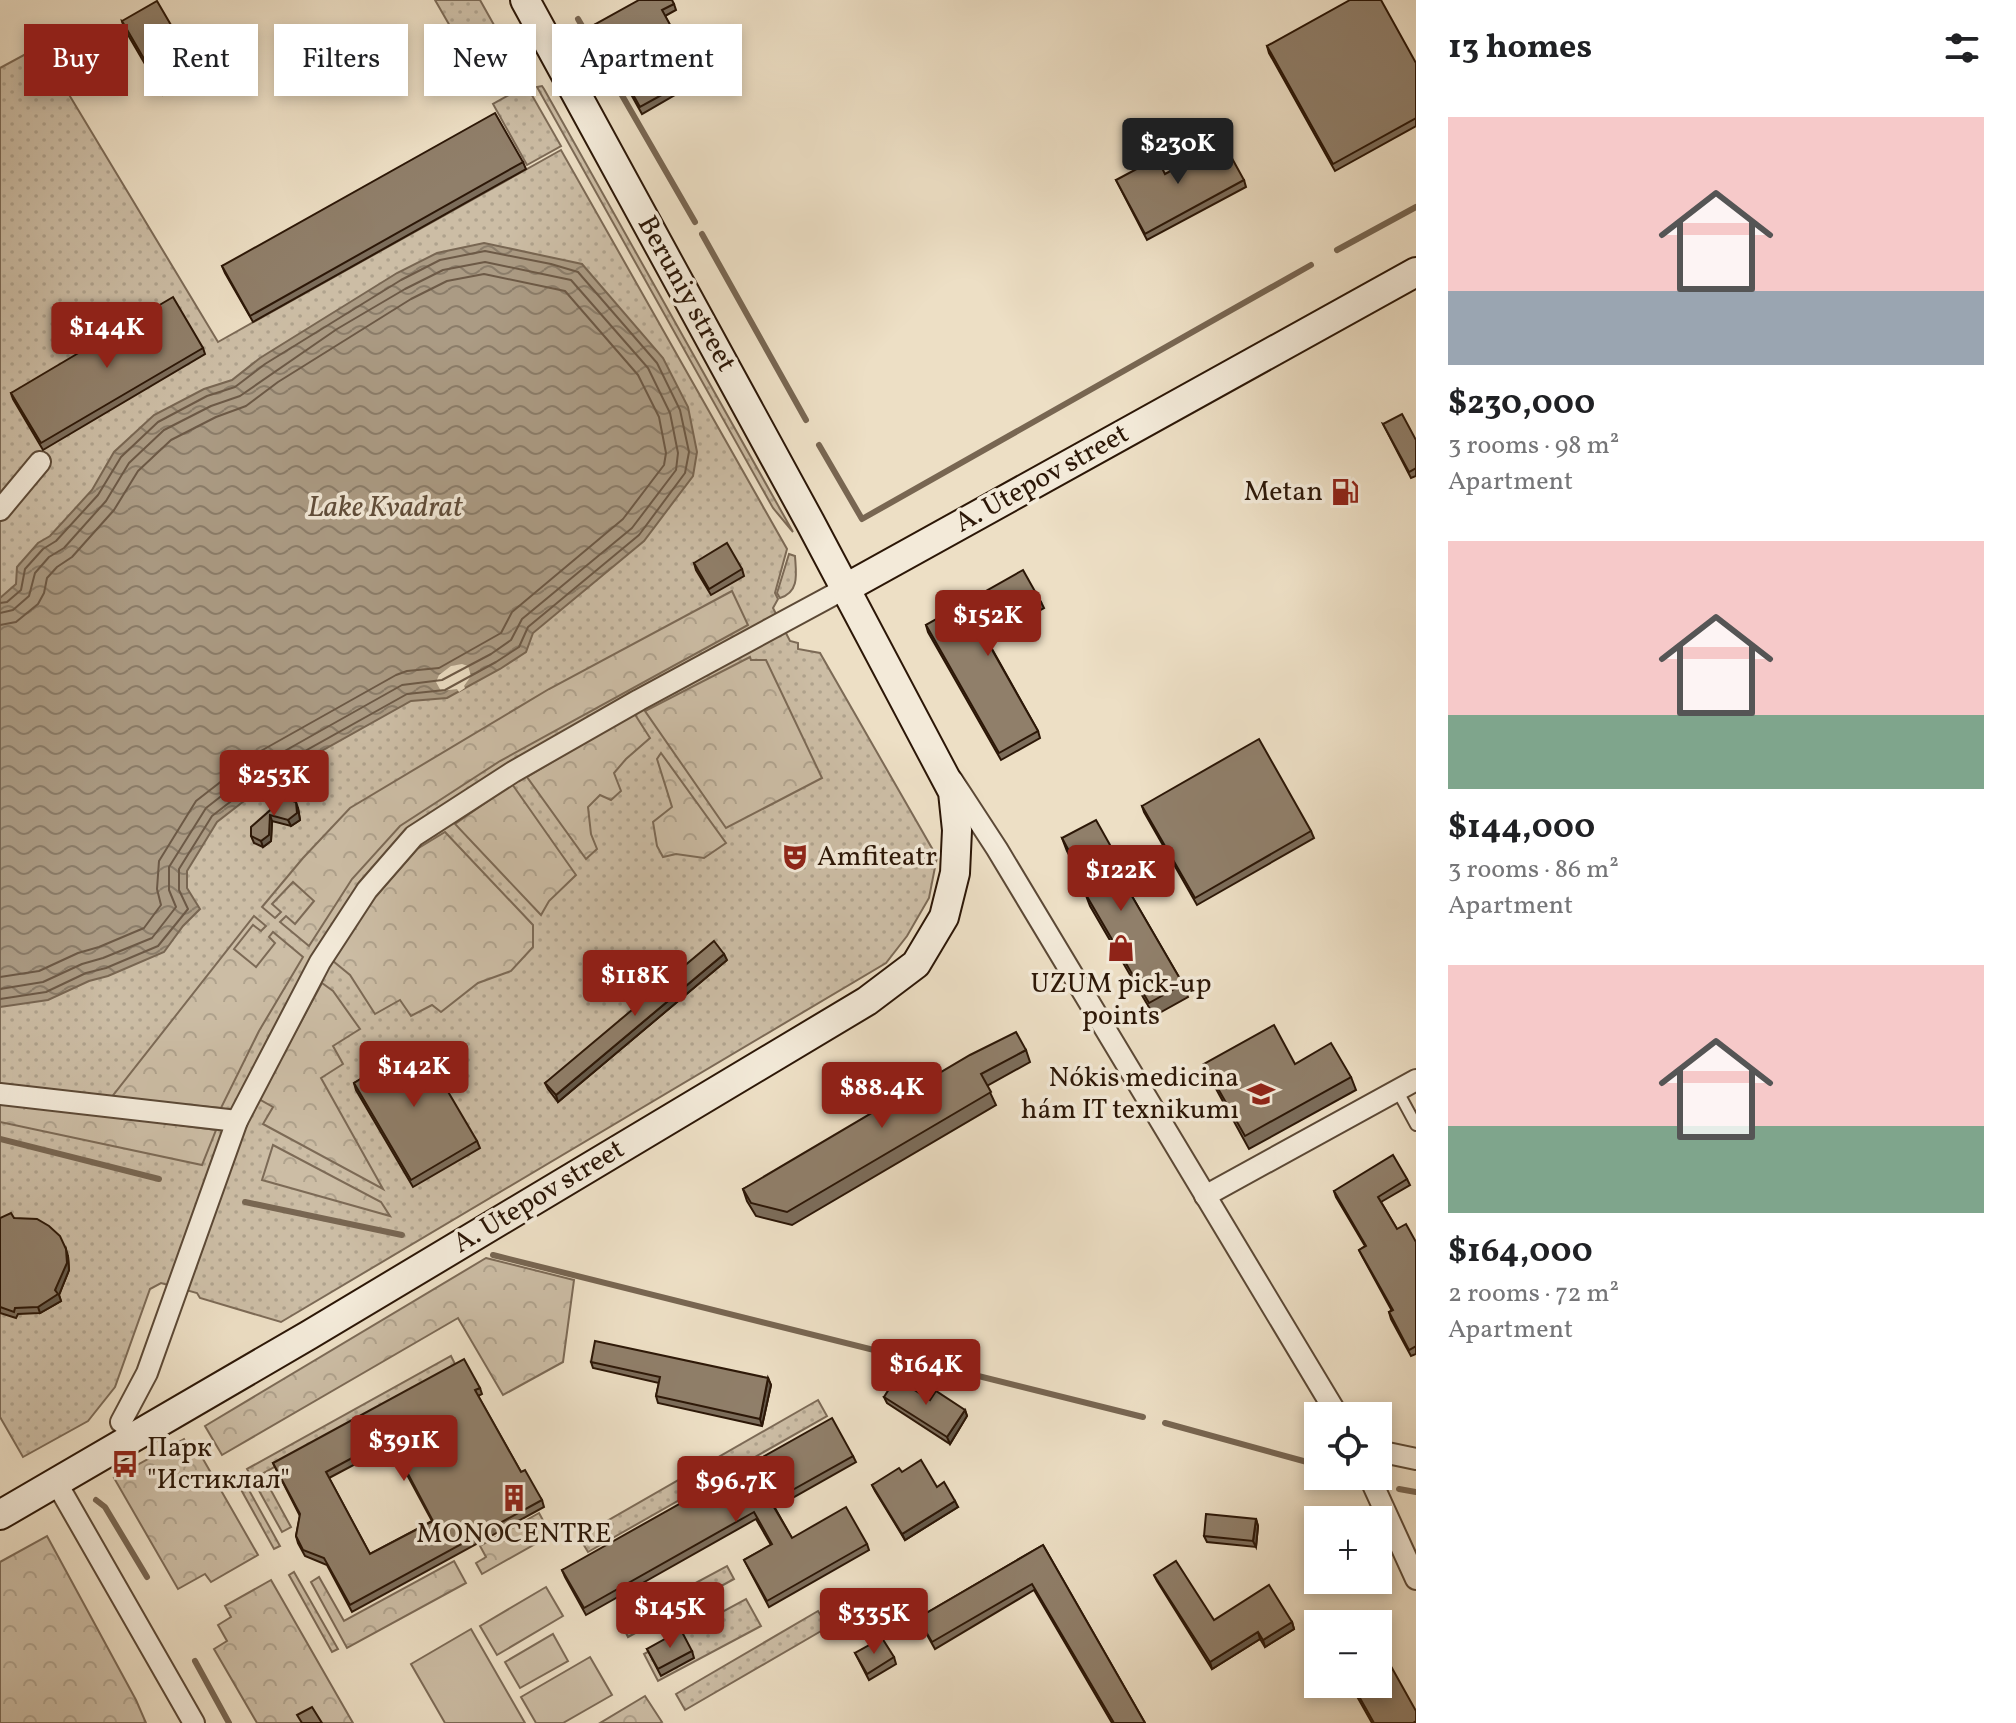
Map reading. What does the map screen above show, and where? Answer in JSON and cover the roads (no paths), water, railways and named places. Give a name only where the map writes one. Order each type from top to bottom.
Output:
[{"type":"main road","name":"Beruniy street","points":[[525,0],[846,588]]},
{"type":"main road","name":"A. Utepov street","points":[[0,1515],[309,1335],[867,1001],[916,964],[944,917],[955,873],[957,830],[948,780],[846,588],[1416,272]]},
{"type":"street","points":[[0,510],[40,462]]},
{"type":"street","points":[[121,1422],[147,1373],[237,1121],[320,962],[367,890],[414,836],[513,772],[846,588]]},
{"type":"street","points":[[948,780],[971,806],[1330,1402]]},
{"type":"street","points":[[955,873],[966,847],[977,842],[997,849]]},
{"type":"street","points":[[1205,1196],[1416,1080]]},
{"type":"street","points":[[0,1094],[237,1121]]},
{"type":"street","points":[[1392,1454],[1416,1459]]},
{"type":"street","points":[[56,1482],[194,1723]]},
{"type":"street","points":[[1375,1490],[1416,1579]]},
{"type":"lane","points":[[1397,1090],[1416,1125]]},
{"type":"water","name":"Lake Kvadrat","points":[[484,243],[582,264],[663,358],[688,407],[697,452],[693,476],[644,541],[533,633],[526,652],[447,698],[411,701],[275,777],[217,822],[187,871],[187,888],[200,909],[164,952],[48,1000],[0,1007],[0,598],[16,584],[17,567],[92,490],[114,452],[154,415],[204,389],[232,380],[260,358],[397,273],[437,253]]},
{"type":"waterway","points":[[578,19],[695,222]]},
{"type":"waterway","points":[[1337,250],[1416,207]]},
{"type":"waterway","points":[[702,234],[806,420]]},
{"type":"waterway","points":[[819,445],[862,519],[1311,265]]},
{"type":"waterway","points":[[0,1139],[159,1179]]},
{"type":"waterway","points":[[245,1202],[402,1235]]},
{"type":"waterway","points":[[493,1255],[1143,1417]]},
{"type":"waterway","points":[[1165,1423],[1304,1461]]},
{"type":"waterway","points":[[1399,1489],[1416,1492]]},
{"type":"waterway","points":[[96,1500],[105,1507],[147,1577]]},
{"type":"waterway","points":[[195,1661],[229,1723]]},
{"type":"place","name":"Metan","points":[[1345,492]]},
{"type":"place","name":"Amfiteatr","points":[[795,857]]},
{"type":"place","name":"UZUM pick-up points","points":[[1121,948]]},
{"type":"place","name":"Nókis medicina hám IT texnikumı","points":[[1261,1094]]},
{"type":"place","name":"Парк \"Истиклал\"","points":[[125,1464]]},
{"type":"place","name":"MONOCENTRE","points":[[514,1498]]}]
